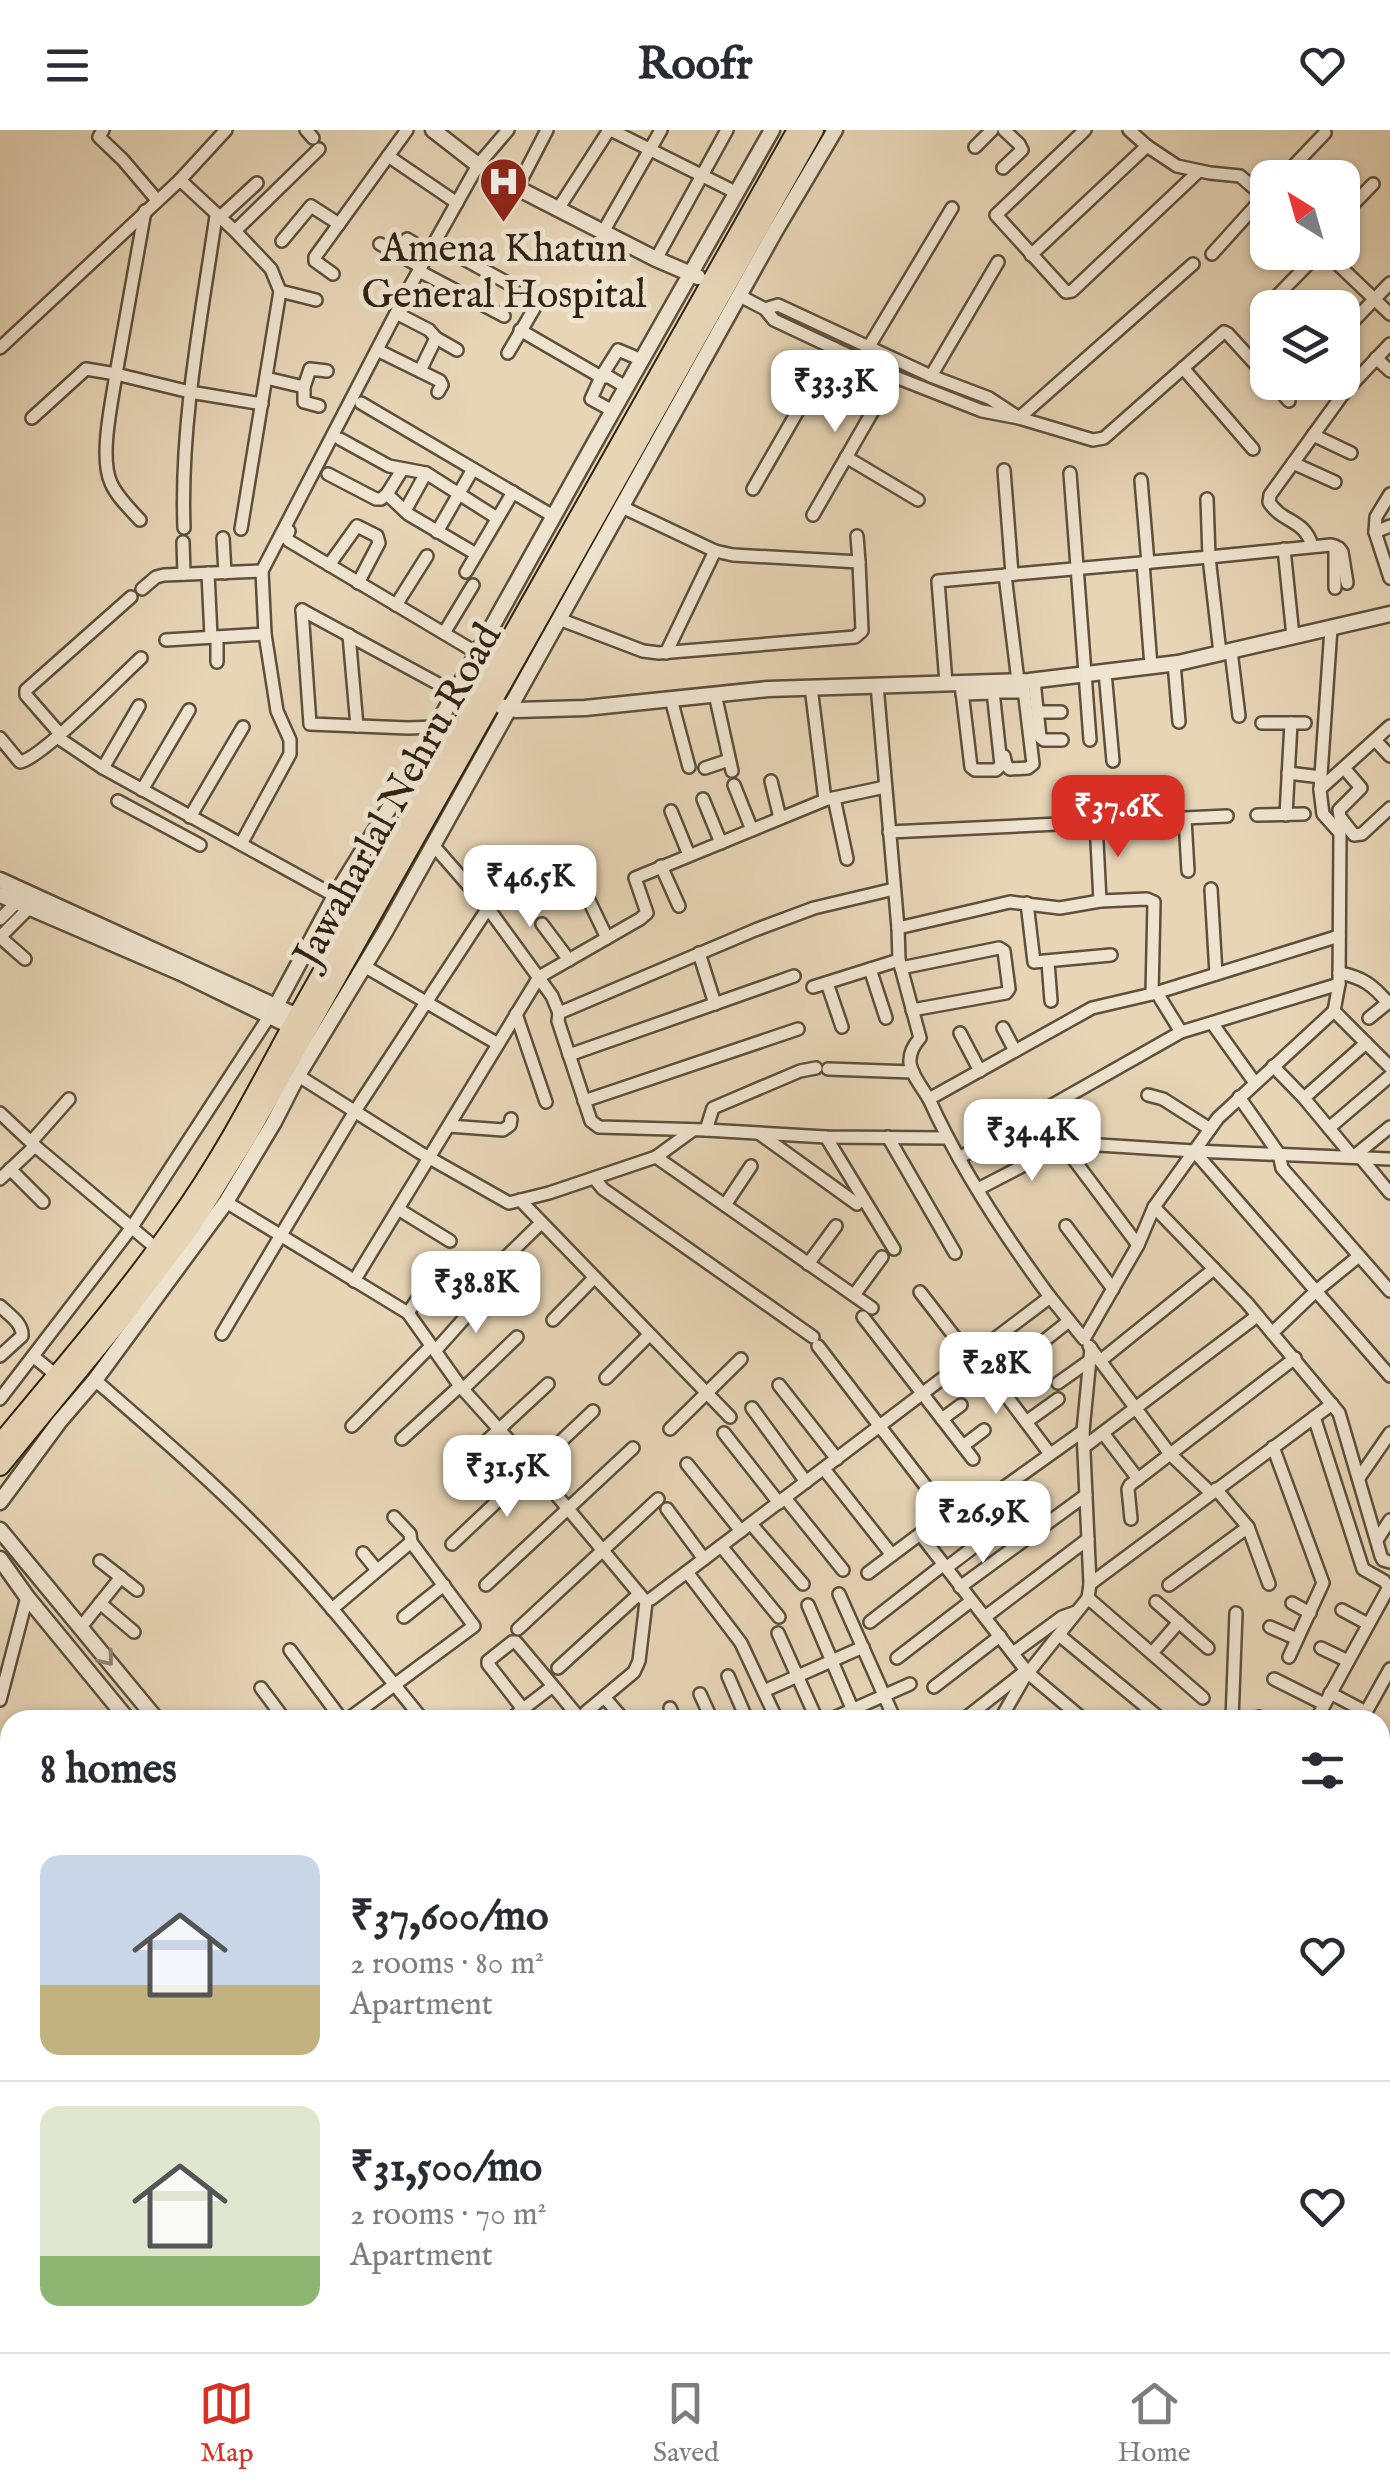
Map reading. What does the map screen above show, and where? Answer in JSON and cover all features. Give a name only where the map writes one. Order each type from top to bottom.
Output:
[{"type":"main road","name":"Jawaharlal Nehru Road","points":[[0,1466],[191,1226],[292,1071],[308,1029],[422,796],[725,289],[797,130]]},
{"type":"main road","name":"Jawaharlal Nehru Road","points":[[0,1444],[177,1223],[308,1029],[500,706],[814,130]]},
{"type":"street","points":[[103,130],[101,141],[157,200]]},
{"type":"street","points":[[0,348],[180,180],[226,130]]},
{"type":"street","points":[[333,274],[314,258],[408,130]]},
{"type":"street","points":[[433,130],[517,188],[602,232],[765,308],[774,320],[893,376],[982,411],[1093,440],[1104,438],[1226,332],[1250,358]]},
{"type":"street","points":[[241,844],[290,754],[265,634],[262,571],[478,164],[508,130]]},
{"type":"street","points":[[517,188],[548,130]]},
{"type":"street","points":[[558,209],[610,130],[737,194]]},
{"type":"street","points":[[602,232],[660,130]]},
{"type":"street","points":[[656,259],[727,130]]},
{"type":"street","points":[[437,772],[429,741],[454,692],[772,130]]},
{"type":"street","points":[[0,880],[308,1029],[364,966],[433,845],[500,706],[559,619],[622,507],[725,289],[835,130]]},
{"type":"street","points":[[975,148],[992,130]]},
{"type":"street","points":[[1003,168],[1022,150],[1004,130]]},
{"type":"street","points":[[1085,130],[996,212],[997,218],[1066,292],[1199,171]]},
{"type":"street","points":[[1129,130],[1177,166],[1240,176],[1250,184]]},
{"type":"street","points":[[1299,160],[1325,133]]},
{"type":"street","points":[[234,231],[313,139]]},
{"type":"street","points":[[1031,255],[1146,146]]},
{"type":"street","points":[[388,156],[457,202]]},
{"type":"street","points":[[180,180],[271,269],[280,291],[241,530]]},
{"type":"street","points":[[184,528],[190,392],[218,217],[257,183]]},
{"type":"street","points":[[1360,197],[1372,184]]},
{"type":"street","points":[[282,241],[312,206],[339,224]]},
{"type":"street","points":[[868,348],[952,208]]},
{"type":"street","points":[[140,520],[114,490],[108,475],[107,443],[145,211]]},
{"type":"street","points":[[1212,254],[1250,213]]},
{"type":"street","points":[[407,239],[513,286]]},
{"type":"street","points":[[380,244],[504,316]]},
{"type":"street","points":[[932,376],[998,262]]},
{"type":"street","points":[[1019,418],[1193,264]]},
{"type":"street","points":[[1284,290],[1304,270]]},
{"type":"street","points":[[1342,270],[1390,314]]},
{"type":"street","points":[[1360,314],[1390,283]]},
{"type":"street","points":[[280,291],[316,300]]},
{"type":"street","points":[[765,308],[778,305],[868,348],[990,398],[1019,418]]},
{"type":"street","points":[[508,353],[535,307]]},
{"type":"street","points":[[396,313],[430,330],[456,350]]},
{"type":"street","points":[[520,330],[600,377],[609,377],[626,387]]},
{"type":"street","points":[[420,371],[436,338]]},
{"type":"street","points":[[1312,546],[1307,532],[1274,511],[1268,502],[1270,495],[1343,394],[1390,344]]},
{"type":"street","points":[[753,489],[834,348]]},
{"type":"street","points":[[377,350],[441,382],[438,392]]},
{"type":"street","points":[[612,411],[591,399],[600,377],[618,350],[642,360]]},
{"type":"street","points":[[1376,358],[1390,371]]},
{"type":"street","points":[[32,418],[86,369],[94,368],[190,392],[262,404]]},
{"type":"street","points":[[1183,368],[1253,449]]},
{"type":"street","points":[[320,406],[304,402],[304,386],[310,369],[327,371]]},
{"type":"street","points":[[812,516],[893,376]]},
{"type":"street","points":[[266,378],[304,386]]},
{"type":"street","points":[[361,403],[553,516]]},
{"type":"street","points":[[1313,435],[1351,453]]},
{"type":"street","points":[[340,439],[389,466],[426,474],[497,518]]},
{"type":"street","points":[[846,456],[918,500]]},
{"type":"street","points":[[1293,463],[1335,482]]},
{"type":"street","points":[[437,532],[473,469]]},
{"type":"street","points":[[328,474],[382,499],[402,470]]},
{"type":"street","points":[[994,687],[1006,765],[1010,769],[1028,768],[1032,764],[1009,574],[1004,470]]},
{"type":"street","points":[[1070,473],[1090,740]]},
{"type":"street","points":[[404,511],[426,474]]},
{"type":"street","points":[[1141,480],[1152,666]]},
{"type":"street","points":[[466,572],[513,492]]},
{"type":"street","points":[[388,494],[404,511],[476,554]]},
{"type":"street","points":[[1390,494],[1376,517],[1375,532],[1390,578]]},
{"type":"street","points":[[310,496],[286,538],[476,653]]},
{"type":"street","points":[[1207,498],[1209,558],[1239,716]]},
{"type":"street","points":[[622,507],[716,551],[733,555],[859,562]]},
{"type":"street","points":[[330,566],[357,526],[377,536],[379,543],[358,582]]},
{"type":"street","points":[[1375,532],[1390,526]]},
{"type":"street","points":[[559,619],[642,651],[666,653],[860,635],[857,536]]},
{"type":"street","points":[[223,538],[225,573]]},
{"type":"street","points":[[183,542],[184,574]]},
{"type":"street","points":[[994,687],[1001,765],[996,770],[975,770],[970,767],[938,580],[1335,546],[1341,586]]},
{"type":"street","points":[[1284,550],[1293,636]]},
{"type":"street","points":[[666,653],[716,551]]},
{"type":"street","points":[[396,605],[427,556]]},
{"type":"street","points":[[262,571],[160,576],[26,690],[26,695],[58,736],[104,768],[335,896]]},
{"type":"street","points":[[208,573],[217,662]]},
{"type":"street","points":[[444,634],[473,585]]},
{"type":"street","points":[[436,727],[310,724],[302,610],[454,692]]},
{"type":"street","points":[[500,706],[586,708],[811,687],[1025,684],[1174,664],[1389,615]]},
{"type":"street","points":[[1006,1710],[1027,1672],[1088,1598],[1083,1431],[1091,1352],[1113,1289],[1154,1207],[1210,1129],[1254,1082],[1334,1011],[1339,978],[1340,834],[1322,814],[1320,783],[1331,628]]},
{"type":"street","points":[[166,640],[265,634]]},
{"type":"street","points":[[349,636],[357,726]]},
{"type":"street","points":[[0,738],[22,763],[58,736],[141,658]]},
{"type":"street","points":[[1174,664],[1179,722]]},
{"type":"street","points":[[1105,672],[1112,761]]},
{"type":"street","points":[[1025,684],[1038,712],[1042,739],[1062,740]]},
{"type":"street","points":[[877,685],[900,964],[920,1038],[909,1056],[912,1072],[1011,1244],[1170,1454],[1214,1491],[1248,1527],[1269,1584]]},
{"type":"street","points":[[811,687],[829,799],[846,860]]},
{"type":"street","points":[[705,768],[731,766],[715,694]]},
{"type":"street","points":[[671,699],[689,767]]},
{"type":"street","points":[[104,768],[139,706]]},
{"type":"street","points":[[142,790],[189,710]]},
{"type":"street","points":[[1038,712],[1061,712]]},
{"type":"street","points":[[1262,723],[1298,723],[1288,773],[1286,814]]},
{"type":"street","points":[[1288,773],[1320,783],[1344,768],[1390,726]]},
{"type":"street","points":[[190,816],[243,727]]},
{"type":"street","points":[[1375,740],[1390,756]]},
{"type":"street","points":[[1344,768],[1362,788],[1339,810],[1354,836],[1362,834],[1390,808]]},
{"type":"street","points":[[771,781],[780,818]]},
{"type":"street","points":[[734,785],[752,830]]},
{"type":"street","points":[[354,1281],[538,977],[644,916],[646,909],[635,878],[829,799],[886,787]]},
{"type":"street","points":[[0,1399],[132,1227],[273,1010],[335,896],[394,800],[422,796]]},
{"type":"street","points":[[703,799],[721,842]]},
{"type":"street","points":[[118,801],[200,844]]},
{"type":"street","points":[[164,826],[175,808]]},
{"type":"street","points":[[672,811],[689,855]]},
{"type":"street","points":[[1257,815],[1304,814]]},
{"type":"street","points":[[889,832],[1227,816]]},
{"type":"street","points":[[1184,819],[1188,872]]},
{"type":"street","points":[[1096,822],[1100,901]]},
{"type":"street","points":[[433,845],[488,908],[552,996],[591,1121],[600,1127],[947,1138]]},
{"type":"street","points":[[662,866],[679,906]]},
{"type":"street","points":[[582,888],[607,938]]},
{"type":"street","points":[[558,1013],[814,908],[894,888]]},
{"type":"street","points":[[1212,888],[1216,974]]},
{"type":"street","points":[[0,895],[273,1010]]},
{"type":"street","points":[[898,928],[1010,902],[1060,908],[1147,899],[1154,902],[1154,994],[1181,1032]]},
{"type":"street","points":[[1027,903],[1032,959],[1037,963],[1112,954]]},
{"type":"street","points":[[0,919],[23,905]]},
{"type":"street","points":[[23,905],[0,937],[25,958]]},
{"type":"street","points":[[222,1334],[356,1111],[488,908]]},
{"type":"street","points":[[542,924],[569,960]]},
{"type":"street","points":[[929,1099],[1092,1008],[1154,994],[1339,936]]},
{"type":"street","points":[[813,987],[870,969],[999,948],[1004,951],[1010,988],[1006,993],[912,1010]]},
{"type":"street","points":[[699,954],[715,1004]]},
{"type":"street","points":[[1048,962],[1051,1000]]},
{"type":"street","points":[[364,966],[498,1044]]},
{"type":"street","points":[[870,969],[886,1018]]},
{"type":"street","points":[[569,1055],[794,976]]},
{"type":"street","points":[[959,1158],[1181,1032],[1339,978],[1356,976],[1389,1002],[1369,1018]]},
{"type":"street","points":[[827,983],[842,1027]]},
{"type":"street","points":[[1334,1011],[1390,1067]]},
{"type":"street","points":[[516,1014],[546,1102]]},
{"type":"street","points":[[1212,1024],[1254,1082]]},
{"type":"street","points":[[1003,1028],[1015,1051]]},
{"type":"street","points":[[584,1101],[798,1029]]},
{"type":"street","points":[[960,1032],[980,1071]]},
{"type":"street","points":[[1304,1098],[1366,1043]]},
{"type":"street","points":[[1273,1066],[1390,1193]]},
{"type":"street","points":[[0,1502],[226,1202],[274,1122],[292,1071],[510,1203],[656,1157],[700,1130],[713,1108],[800,1071],[822,1068],[912,1072]]},
{"type":"street","points":[[1330,1128],[1390,1076]]},
{"type":"street","points":[[1148,1095],[1163,1099],[1210,1129]]},
{"type":"street","points":[[1239,1097],[1278,1154],[1282,1168],[1390,1291]]},
{"type":"street","points":[[0,1179],[69,1098]]},
{"type":"street","points":[[0,1114],[157,1249]]},
{"type":"street","points":[[448,1126],[503,1130],[511,1119]]},
{"type":"street","points":[[1357,1158],[1390,1127]]},
{"type":"street","points":[[760,1134],[857,1204]]},
{"type":"street","points":[[826,1136],[894,1249]]},
{"type":"street","points":[[888,1137],[955,1253]]},
{"type":"street","points":[[978,1189],[1068,1143],[1390,1159]]},
{"type":"street","points":[[1063,1145],[1138,1245]]},
{"type":"street","points":[[1194,1151],[1390,1376]]},
{"type":"street","points":[[656,1157],[854,1296],[973,1459]]},
{"type":"street","points":[[725,1205],[751,1166]]},
{"type":"street","points":[[10,1170],[43,1202]]},
{"type":"street","points":[[594,1178],[816,1342],[944,1512],[868,1573]]},
{"type":"street","points":[[520,1200],[730,1416]]},
{"type":"street","points":[[226,1202],[408,1314],[462,1387],[645,1596],[639,1660],[634,1672],[590,1710]]},
{"type":"street","points":[[1154,1207],[1257,1316],[1338,1412],[1381,1556],[1390,1562]]},
{"type":"street","points":[[398,1209],[450,1241]]},
{"type":"street","points":[[498,1265],[541,1223]]},
{"type":"street","points":[[808,1264],[836,1226]]},
{"type":"street","points":[[1066,1226],[1113,1289]]},
{"type":"street","points":[[1272,1333],[1359,1256]]},
{"type":"street","points":[[854,1296],[882,1258]]},
{"type":"street","points":[[408,1314],[440,1266]]},
{"type":"street","points":[[1058,1383],[1091,1352],[1214,1269]]},
{"type":"street","points":[[553,1320],[594,1278]]},
{"type":"street","points":[[920,1292],[1050,1454]]},
{"type":"street","points":[[352,1426],[487,1294]]},
{"type":"street","points":[[558,1668],[645,1596],[687,1572],[1050,1297]]},
{"type":"street","points":[[0,1306],[22,1332],[0,1356]]},
{"type":"street","points":[[1084,1447],[1257,1316]]},
{"type":"street","points":[[1012,1367],[1069,1321]]},
{"type":"street","points":[[606,1378],[650,1335]]},
{"type":"street","points":[[402,1439],[518,1337]]},
{"type":"street","points":[[34,1356],[56,1375]]},
{"type":"street","points":[[1131,1519],[1128,1488],[1294,1358]]},
{"type":"street","points":[[670,1429],[741,1359]]},
{"type":"street","points":[[0,1364],[18,1376]]},
{"type":"street","points":[[1003,1392],[1032,1372]]},
{"type":"street","points":[[95,1380],[275,1545],[415,1710]]},
{"type":"street","points":[[450,1474],[548,1384]]},
{"type":"street","points":[[779,1384],[837,1459]]},
{"type":"street","points":[[1026,1422],[1058,1400]]},
{"type":"street","points":[[1090,1584],[1332,1404]]},
{"type":"street","points":[[942,1419],[961,1405]]},
{"type":"street","points":[[752,1408],[806,1482]]},
{"type":"street","points":[[452,1544],[593,1411]]},
{"type":"street","points":[[1314,1417],[1363,1569],[1389,1587],[1321,1710]]},
{"type":"street","points":[[963,1446],[984,1430]]},
{"type":"street","points":[[992,1496],[1083,1431]]},
{"type":"street","points":[[1103,1432],[1138,1479]]},
{"type":"street","points":[[724,1433],[843,1570]]},
{"type":"street","points":[[1359,1478],[1390,1433]]},
{"type":"street","points":[[1272,1447],[1323,1583],[1288,1657]]},
{"type":"street","points":[[486,1585],[633,1448]]},
{"type":"street","points":[[687,1464],[803,1584]]},
{"type":"street","points":[[824,1469],[892,1555]]},
{"type":"street","points":[[960,1587],[1086,1494]]},
{"type":"street","points":[[518,1629],[603,1550],[662,1504],[704,1559]]},
{"type":"street","points":[[358,1710],[473,1628],[411,1542],[410,1534],[394,1517]]},
{"type":"street","points":[[1377,1540],[1390,1520]]},
{"type":"street","points":[[1169,1585],[1248,1527]]},
{"type":"street","points":[[0,1530],[149,1710]]},
{"type":"street","points":[[870,1622],[996,1530]]},
{"type":"street","points":[[920,1534],[1027,1672],[1072,1710]]},
{"type":"street","points":[[985,1617],[1088,1539]]},
{"type":"street","points":[[332,1610],[411,1542]]},
{"type":"street","points":[[721,1546],[779,1617]]},
{"type":"street","points":[[363,1553],[377,1570]]},
{"type":"street","points":[[0,1559],[120,1710]]},
{"type":"street","points":[[100,1561],[137,1590]]},
{"type":"street","points":[[687,1572],[741,1642],[773,1710]]},
{"type":"street","points":[[81,1628],[121,1577]]},
{"type":"street","points":[[404,1617],[444,1585]]},
{"type":"street","points":[[839,1594],[891,1710]]},
{"type":"street","points":[[0,1700],[27,1597]]},
{"type":"street","points":[[1088,1598],[1203,1698]]},
{"type":"street","points":[[897,1658],[971,1600]]},
{"type":"street","points":[[1156,1602],[1208,1648]]},
{"type":"street","points":[[100,1603],[134,1632]]},
{"type":"street","points":[[1292,1603],[1310,1613]]},
{"type":"street","points":[[808,1605],[853,1710]]},
{"type":"street","points":[[1342,1610],[1368,1624]]},
{"type":"street","points":[[1013,1653],[1062,1617],[1077,1612]]},
{"type":"street","points":[[1232,1710],[1236,1613]]},
{"type":"street","points":[[1152,1653],[1179,1622]]},
{"type":"street","points":[[1270,1627],[1297,1640]]},
{"type":"street","points":[[778,1633],[813,1710]]},
{"type":"street","points":[[1059,1635],[1150,1710]]},
{"type":"street","points":[[934,1687],[1000,1636]]},
{"type":"street","points":[[553,1686],[523,1709],[488,1664],[516,1642],[577,1710]]},
{"type":"street","points":[[764,1691],[863,1648]]},
{"type":"street","points":[[1321,1648],[1348,1661]]},
{"type":"street","points":[[290,1650],[336,1710]]},
{"type":"street","points":[[1368,1710],[1390,1669]]},
{"type":"street","points":[[977,1710],[1027,1672]]},
{"type":"street","points":[[728,1676],[743,1710]]},
{"type":"street","points":[[1274,1679],[1352,1710]]},
{"type":"street","points":[[862,1710],[910,1684]]},
{"type":"street","points":[[261,1688],[278,1710]]},
{"type":"street","points":[[700,1694],[707,1710]]},
{"type":"street","points":[[604,1697],[615,1710]]},
{"type":"place","name":"Amena Khatun General Hospital","points":[[504,224]]}]
